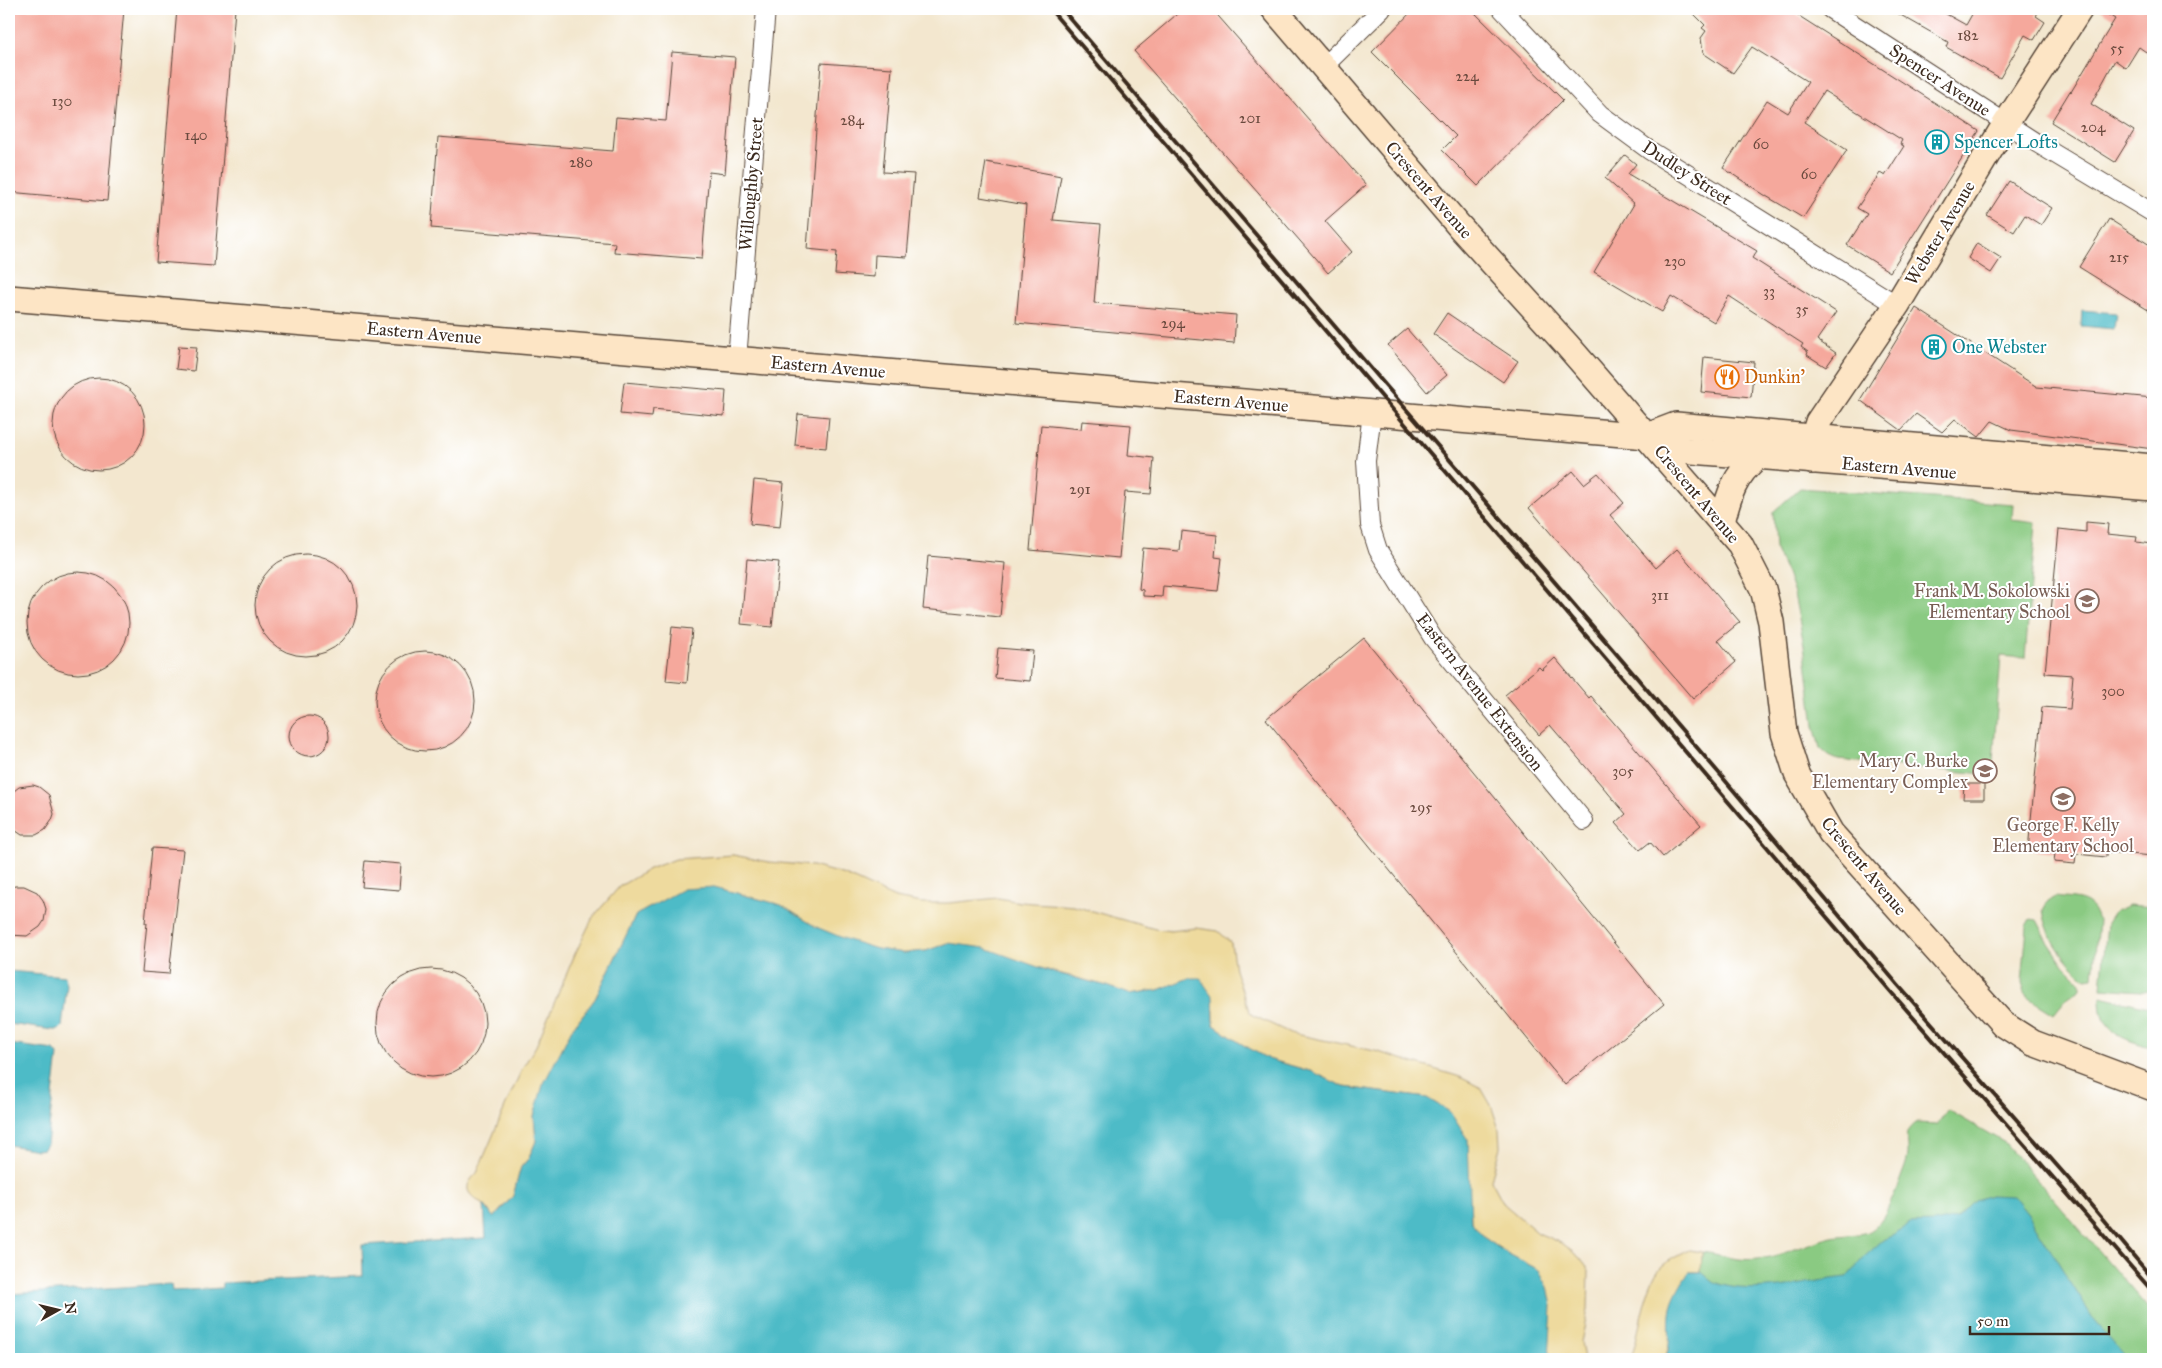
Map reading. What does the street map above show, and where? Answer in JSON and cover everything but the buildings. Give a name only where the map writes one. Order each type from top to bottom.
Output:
[{"type":"main road","name":"Crescent Avenue","points":[[1274,9],[1460,226],[1647,436],[1740,544],[1763,589],[1771,622],[1784,733],[1796,774],[1831,833],[2003,1024],[2033,1042],[2153,1088]]},
{"type":"main road","name":"Webster Avenue","points":[[1812,449],[1818,422],[1897,305],[2006,123],[2080,9]]},
{"type":"main road","name":"Eastern Avenue","points":[[9,298],[1647,436],[1680,450],[1757,457],[1812,449],[2153,466]]},
{"type":"main road","name":"Eastern Avenue","points":[[1647,436],[1676,425],[1812,449],[2153,488]]},
{"type":"main road","points":[[1722,522],[1731,489],[1744,468],[1757,457]]},
{"type":"street","name":"Willoughby Street","points":[[737,359],[766,9]]},
{"type":"street","points":[[1324,66],[1382,9]]},
{"type":"street","name":"Dudley Street","points":[[1502,9],[1600,114],[1649,150],[1897,305]]},
{"type":"street","name":"Spencer Avenue","points":[[1830,9],[2006,123],[2153,213]]},
{"type":"street","name":"Eastern Avenue Extension","points":[[1372,413],[1366,461],[1370,525],[1378,550],[1432,638],[1584,820]]},
{"type":"green space","points":[[1800,488],[2013,504],[2012,520],[2036,523],[2025,658],[2001,656],[1993,761],[1983,774],[1838,760],[1829,756],[1820,748],[1814,726],[1804,645],[1794,594],[1775,548],[1773,512]]},
{"type":"green space","points":[[2055,897],[2082,901],[2092,908],[2095,913],[2098,921],[2093,978],[2086,979],[2078,972],[2064,957],[2048,930],[2043,910],[2048,901]]},
{"type":"green space","points":[[2129,905],[2153,907],[2153,992],[2101,988],[2107,923],[2115,911]]},
{"type":"green space","points":[[2031,919],[2037,920],[2049,943],[2064,965],[2081,982],[2081,988],[2067,998],[2054,1014],[2027,997],[2022,982],[2027,926]]},
{"type":"green space","points":[[2101,996],[2153,1008],[2153,1048],[2122,1037],[2109,1027],[2104,1019]]},
{"type":"green space","points":[[1948,1110],[2005,1143],[2153,1314],[2153,1359],[1665,1359],[1701,1271],[1702,1252],[1739,1259],[1763,1258],[1775,1256],[1832,1237],[1869,1231],[1884,1216],[1899,1183],[1907,1158],[1908,1130],[1915,1123],[1938,1124]]},
{"type":"sand","points":[[733,855],[769,862],[812,866],[845,875],[895,898],[922,903],[949,903],[998,898],[1020,902],[1074,906],[1155,929],[1171,931],[1196,928],[1218,931],[1231,943],[1235,970],[1252,1015],[1290,1033],[1375,1051],[1460,1077],[1481,1088],[1491,1105],[1499,1129],[1500,1147],[1491,1180],[1504,1204],[1538,1233],[1561,1243],[1579,1257],[1589,1270],[1588,1310],[1581,1342],[1584,1359],[1549,1359],[1539,1270],[1505,1252],[1486,1239],[1471,1222],[1470,1201],[1450,1112],[1427,1098],[1344,1087],[1313,1072],[1268,1059],[1214,1025],[1214,1010],[1189,978],[1158,990],[1129,994],[1107,986],[948,943],[926,951],[904,953],[877,949],[848,941],[816,927],[781,905],[714,887],[660,902],[636,915],[595,999],[572,1029],[534,1116],[536,1141],[529,1158],[521,1167],[513,1196],[493,1218],[486,1206],[474,1198],[468,1191],[469,1183],[477,1173],[508,1100],[523,1067],[536,1046],[575,954],[593,917],[620,886],[649,869],[676,859]]},
{"type":"sand","points":[[1689,1250],[1702,1252],[1701,1272],[1689,1272],[1671,1308],[1670,1341],[1665,1359],[1631,1359],[1647,1296],[1656,1274],[1662,1266]]},
{"type":"water","points":[[2082,310],[2116,313],[2114,329],[2081,326]]},
{"type":"water","points":[[714,887],[781,905],[816,927],[877,949],[904,953],[926,951],[948,943],[985,948],[1052,972],[1107,986],[1129,994],[1158,990],[1189,978],[1200,978],[1213,997],[1214,1025],[1268,1059],[1313,1072],[1344,1087],[1427,1098],[1450,1112],[1468,1140],[1471,1222],[1486,1239],[1505,1252],[1539,1270],[1548,1287],[1552,1306],[1549,1359],[9,1359],[9,1294],[171,1284],[172,1291],[222,1288],[222,1283],[363,1276],[362,1245],[486,1238],[484,1205],[494,1218],[513,1196],[521,1167],[529,1158],[536,1141],[534,1116],[543,1085],[572,1029],[595,999],[636,915],[683,889]]},
{"type":"water","points":[[9,971],[65,976],[67,985],[62,1027],[59,1030],[9,1024]]},
{"type":"water","points":[[9,1044],[54,1050],[58,1055],[47,1144],[44,1149],[37,1150],[9,1145]]},
{"type":"water","points":[[1990,1195],[2013,1196],[2030,1217],[2094,1320],[2128,1359],[1665,1359],[1669,1346],[1672,1303],[1689,1272],[1701,1272],[1716,1283],[1747,1289],[1781,1287],[1847,1277],[1864,1257],[1884,1239],[1910,1224],[1934,1223],[1956,1218],[1974,1200]]},
{"type":"railway","points":[[1050,9],[1891,992],[2153,1292]]},
{"type":"railway","points":[[1062,9],[1718,772],[1898,985],[2075,1186],[2153,1279]]},
{"type":"place","name":"Spencer Lofts","points":[[1937,142]]},
{"type":"place","name":"One Webster","points":[[1934,347]]},
{"type":"place","name":"Dunkin'","points":[[1727,377]]},
{"type":"place","name":"Frank M. Sokolowski Elementary School","points":[[2087,601]]},
{"type":"place","name":"Mary C. Burke Elementary Complex","points":[[1985,771]]},
{"type":"place","name":"George F. Kelly Elementary School","points":[[2063,799]]}]
